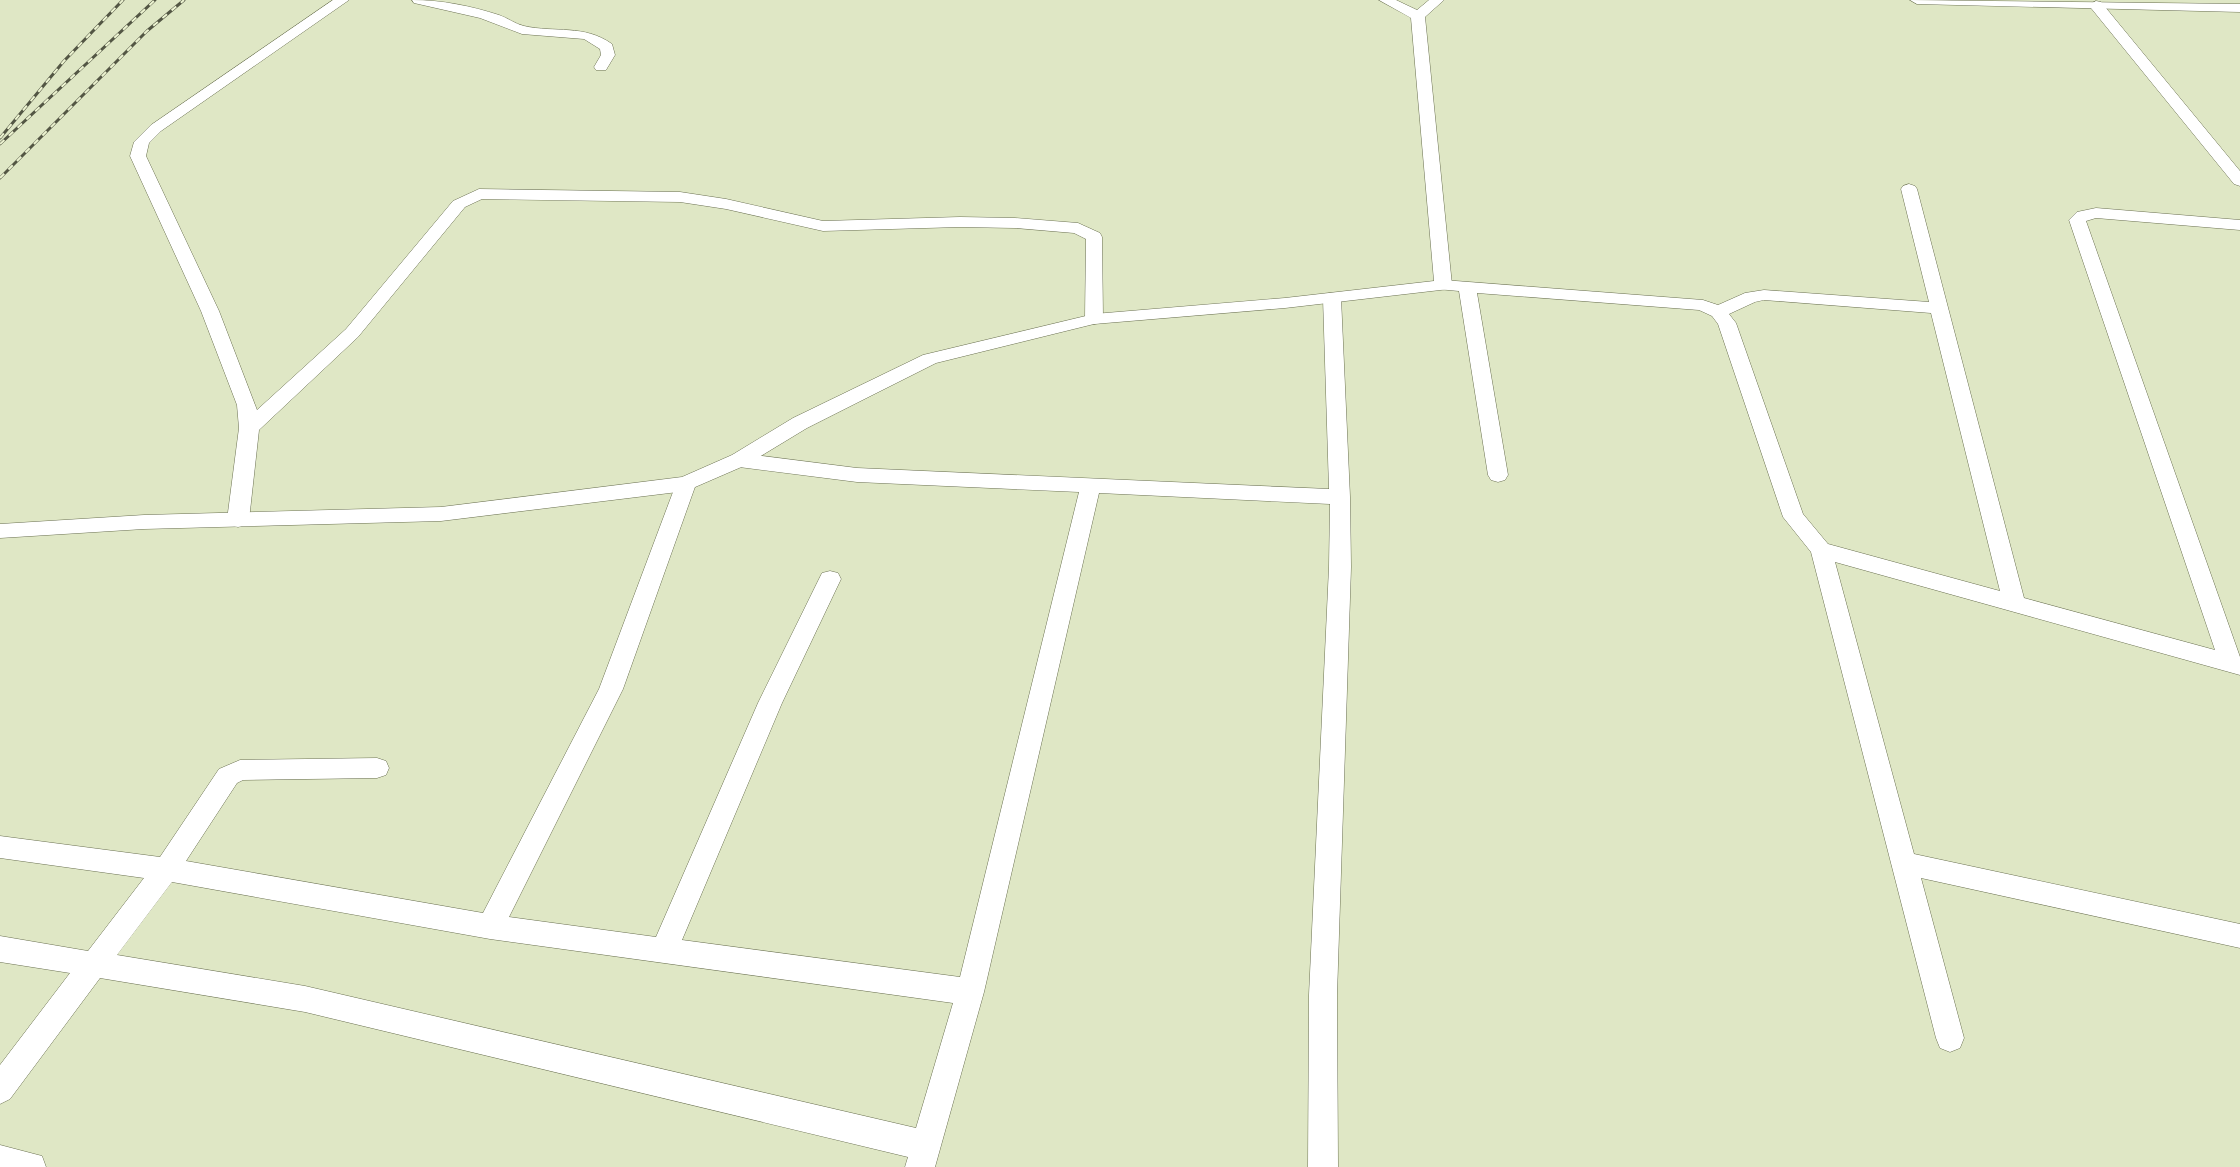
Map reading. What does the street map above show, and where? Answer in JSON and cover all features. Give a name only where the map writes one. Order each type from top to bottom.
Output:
[{"type":"street","points":[[238,520],[249,428],[247,405],[210,311],[138,156],[142,142],[156,128],[342,0]]},
{"type":"street","points":[[419,0],[495,18],[507,25],[524,31],[568,33],[593,37],[607,47],[608,55],[601,67]]},
{"type":"street","points":[[1386,0],[1418,16]]},
{"type":"street","points":[[1418,16],[1437,0]]},
{"type":"street","points":[[1917,0],[2240,8]]},
{"type":"street","points":[[2096,5],[2240,181]]},
{"type":"street","points":[[1418,16],[1443,285]]},
{"type":"street","points":[[1909,188],[2014,604]]},
{"type":"street","points":[[249,428],[352,333],[459,204],[479,194],[514,192],[680,197],[726,204],[823,226],[960,222],[1015,223],[1078,228],[1094,237],[1094,319]]},
{"type":"street","points":[[2236,665],[2077,220],[2083,215],[2096,213],[2240,225]]},
{"type":"street","points":[[0,530],[144,522],[441,514],[686,484],[739,460],[800,424],[930,359],[1094,319],[1332,298],[1443,285],[1703,305],[1718,312],[1727,323],[1793,517],[1821,550],[1950,1038]]},
{"type":"street","points":[[1467,288],[1498,475]]},
{"type":"street","points":[[1718,312],[1751,296],[1764,294],[1939,308]]},
{"type":"street","points":[[1323,1167],[1322,995],[1340,567],[1340,497],[1332,298]]},
{"type":"street","points":[[739,460],[857,475],[1340,497]]},
{"type":"street","points":[[490,927],[611,689],[686,484]]},
{"type":"street","points":[[0,949],[305,999],[923,1157],[970,992],[1091,485]]},
{"type":"street","points":[[1821,550],[2236,665]]},
{"type":"street","points":[[664,950],[767,710],[830,579]]},
{"type":"street","points":[[0,1090],[166,869],[228,776],[240,770],[377,768]]},
{"type":"street","points":[[0,847],[166,869],[490,927],[970,992]]},
{"type":"street","points":[[1904,862],[2240,936]]},
{"type":"street","points":[[0,1160],[30,1167]]},
{"type":"railway","points":[[0,138],[64,61],[123,0]]},
{"type":"railway","points":[[0,144],[155,0]]},
{"type":"railway","points":[[0,178],[147,31],[184,0]]}]
